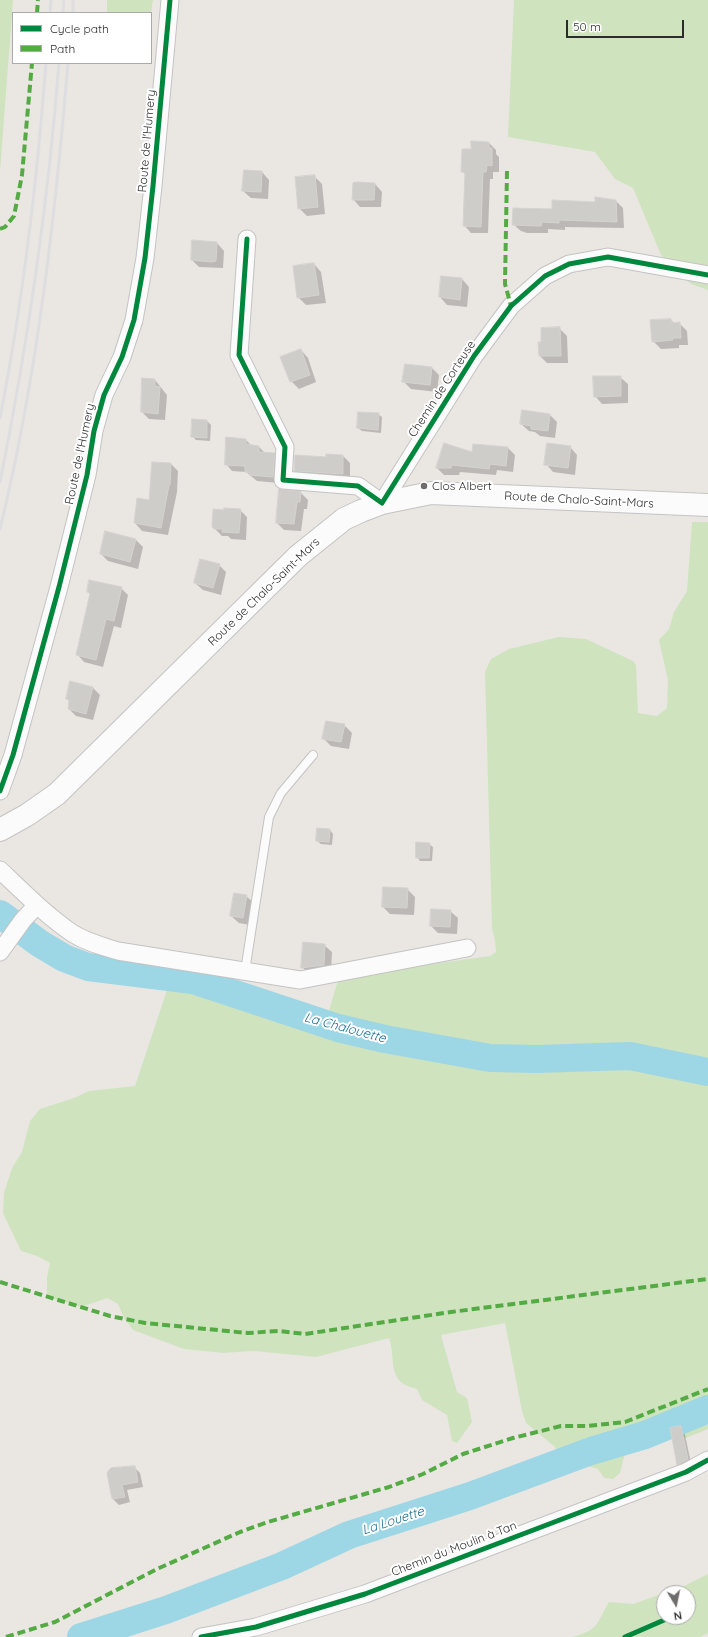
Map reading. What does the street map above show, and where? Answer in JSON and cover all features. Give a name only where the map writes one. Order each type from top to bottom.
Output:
[{"type":"main road","name":"Route de Chalo-Saint-Mars","points":[[0,830],[27,815],[58,794],[298,556],[344,519],[382,504],[431,493],[708,505]]},
{"type":"street","name":"Route de l'Humery","points":[[0,791],[13,755],[59,587],[87,476],[94,430],[104,395],[122,357],[134,320],[145,258],[170,0]]},
{"type":"street","points":[[247,239],[239,355],[285,447],[283,480],[358,486],[382,504]]},
{"type":"street","name":"Chemin de Corteuse","points":[[382,504],[474,356],[511,306],[545,276],[569,264],[608,257],[708,275]]},
{"type":"street","points":[[0,870],[37,905],[73,933],[93,943],[118,951],[300,980],[467,948]]},
{"type":"street","points":[[0,952],[37,905]]},
{"type":"street","name":"Chemin du Moulin à Tan","points":[[201,1637],[256,1627],[365,1594],[686,1472],[708,1460]]},
{"type":"lane","points":[[245,971],[269,817],[281,793],[313,755]]},
{"type":"green space","points":[[0,0],[13,0],[12,12],[0,172]]},
{"type":"green space","points":[[107,0],[153,0],[151,12],[107,12]]},
{"type":"green space","points":[[514,0],[708,0],[708,290],[691,284],[661,255],[633,188],[615,179],[595,152],[508,137]]},
{"type":"green space","points":[[692,522],[708,522],[708,1429],[686,1438],[672,1435],[642,1448],[625,1453],[620,1473],[613,1479],[604,1478],[598,1469],[559,1458],[555,1447],[526,1423],[522,1411],[505,1323],[441,1335],[457,1392],[467,1398],[472,1422],[457,1443],[452,1441],[447,1415],[422,1400],[417,1389],[407,1386],[396,1376],[389,1338],[316,1357],[254,1351],[223,1353],[184,1349],[133,1330],[124,1318],[118,1304],[107,1298],[81,1307],[47,1297],[47,1277],[50,1263],[37,1256],[21,1251],[3,1213],[4,1193],[12,1168],[22,1152],[30,1121],[40,1109],[74,1098],[89,1091],[135,1086],[174,969],[230,981],[328,1014],[339,977],[490,956],[496,952],[492,929],[485,672],[491,659],[509,649],[559,637],[586,639],[633,661],[636,665],[638,713],[657,716],[667,708],[668,680],[659,640],[669,629],[674,612],[687,591]]},
{"type":"green space","points":[[708,1574],[708,1633],[700,1637],[572,1637],[592,1629],[599,1621],[609,1602],[633,1604],[656,1596],[656,1625],[696,1625],[696,1585],[686,1585]]},
{"type":"building","points":[[471,141],[489,142],[489,148],[492,148],[492,166],[487,165],[486,172],[483,172],[481,227],[463,226],[465,172],[461,172],[462,149],[471,149]]},
{"type":"building","points":[[244,170],[262,171],[261,192],[242,191]]},
{"type":"building","points":[[315,175],[318,207],[298,209],[295,177]]},
{"type":"building","points":[[353,183],[375,183],[374,200],[352,200]]},
{"type":"building","points":[[595,197],[616,200],[617,222],[559,220],[559,223],[542,222],[541,226],[512,225],[513,208],[552,209],[552,200],[595,202]]},
{"type":"building","points":[[192,240],[217,242],[216,261],[191,260]]},
{"type":"building","points":[[314,263],[319,295],[297,298],[293,266]]},
{"type":"building","points":[[441,276],[462,278],[460,300],[439,297]]},
{"type":"building","points":[[671,319],[672,323],[680,322],[681,338],[672,338],[673,340],[652,342],[650,320]]},
{"type":"building","points":[[560,327],[561,356],[539,356],[538,342],[541,342],[541,328]]},
{"type":"building","points":[[301,349],[310,375],[290,382],[280,357]]},
{"type":"building","points":[[405,364],[432,367],[430,385],[402,382]]},
{"type":"building","points":[[593,376],[621,376],[621,396],[594,397]]},
{"type":"building","points":[[142,378],[155,379],[155,386],[160,387],[158,414],[141,412]]},
{"type":"building","points":[[522,410],[550,414],[548,431],[531,429],[531,426],[520,424]]},
{"type":"building","points":[[358,412],[379,413],[378,430],[357,428]]},
{"type":"building","points":[[192,419],[207,420],[207,438],[191,437]]},
{"type":"building","points":[[226,437],[246,439],[246,444],[259,446],[259,452],[275,453],[273,477],[249,475],[250,473],[245,472],[245,466],[225,465]]},
{"type":"building","points":[[444,443],[472,452],[473,444],[508,447],[506,466],[490,464],[489,469],[452,465],[451,468],[436,468]]},
{"type":"building","points":[[547,443],[571,446],[568,468],[544,465]]},
{"type":"building","points":[[326,454],[343,455],[343,474],[294,471],[295,455],[326,457]]},
{"type":"building","points":[[152,462],[171,463],[170,485],[161,528],[134,523],[137,498],[149,500]]},
{"type":"building","points":[[279,489],[301,491],[300,502],[297,502],[294,524],[276,523]]},
{"type":"building","points":[[224,508],[241,509],[239,533],[222,532],[223,529],[214,529],[212,527],[213,509],[224,510]]},
{"type":"building","points":[[105,531],[136,539],[130,562],[100,554]]},
{"type":"building","points":[[200,559],[220,564],[213,588],[194,583]]},
{"type":"building","points":[[89,580],[122,587],[114,621],[106,619],[96,660],[76,655],[90,593],[87,592]]},
{"type":"building","points":[[70,681],[93,687],[86,714],[68,709],[69,700],[66,699]]},
{"type":"building","points":[[326,721],[345,724],[341,742],[322,739]]},
{"type":"building","points":[[317,828],[330,829],[329,842],[316,841]]},
{"type":"building","points":[[416,842],[430,843],[429,858],[416,858]]},
{"type":"building","points":[[383,887],[408,888],[407,908],[382,907]]},
{"type":"building","points":[[234,893],[247,895],[243,918],[230,916]]},
{"type":"building","points":[[431,909],[451,910],[450,927],[430,926]]},
{"type":"building","points":[[303,942],[325,944],[324,965],[301,968]]},
{"type":"building","points":[[681,1426],[688,1459],[677,1465],[670,1428]]},
{"type":"building","points":[[135,1466],[138,1482],[122,1485],[125,1497],[112,1499],[107,1473],[109,1470],[111,1468]]},
{"type":"waterway","name":"La Chalouette","points":[[0,914],[39,943],[64,958],[88,967],[193,980],[338,1028],[385,1039],[490,1058],[537,1059],[630,1056],[708,1072]]},
{"type":"waterway","name":"La Louette","points":[[81,1637],[166,1610],[282,1566],[349,1535],[470,1496],[591,1451],[645,1435],[708,1409]]},
{"type":"railway","points":[[50,12],[51,0]]},
{"type":"railway","points":[[63,12],[64,0]]},
{"type":"railway","points":[[73,0],[73,12]]},
{"type":"railway","points":[[0,418],[16,330],[34,197],[46,64]]},
{"type":"railway","points":[[0,482],[36,273],[49,168],[59,64]]},
{"type":"railway","points":[[0,529],[24,414],[43,298],[51,239],[68,64]]},
{"type":"marked path","points":[[37,12],[38,0]]},
{"type":"marked path","points":[[0,229],[5,227],[14,216],[22,175],[32,64]]},
{"type":"marked path","points":[[507,171],[505,284],[511,306]]},
{"type":"marked path","points":[[0,1282],[110,1316],[145,1323],[248,1333],[279,1331],[305,1334],[451,1312],[708,1279]]},
{"type":"marked path","points":[[6,1637],[55,1622],[157,1569],[240,1532],[268,1522],[389,1487],[423,1474],[463,1454],[513,1438],[561,1426],[587,1426],[625,1422],[708,1389]]},
{"type":"cycle path","points":[[0,791],[13,755],[59,587],[87,475],[94,431],[104,395],[122,357],[134,320],[145,258],[170,0]]},
{"type":"cycle path","points":[[247,239],[239,355],[285,447],[283,480],[358,486],[382,503],[474,356],[511,306],[545,276],[569,264],[608,257],[708,275]]},
{"type":"cycle path","points":[[201,1637],[256,1627],[365,1594],[686,1472],[708,1460]]},
{"type":"cycle path","points":[[625,1637],[656,1624]]},
{"type":"place","name":"Clos Albert","points":[[424,486]]}]
